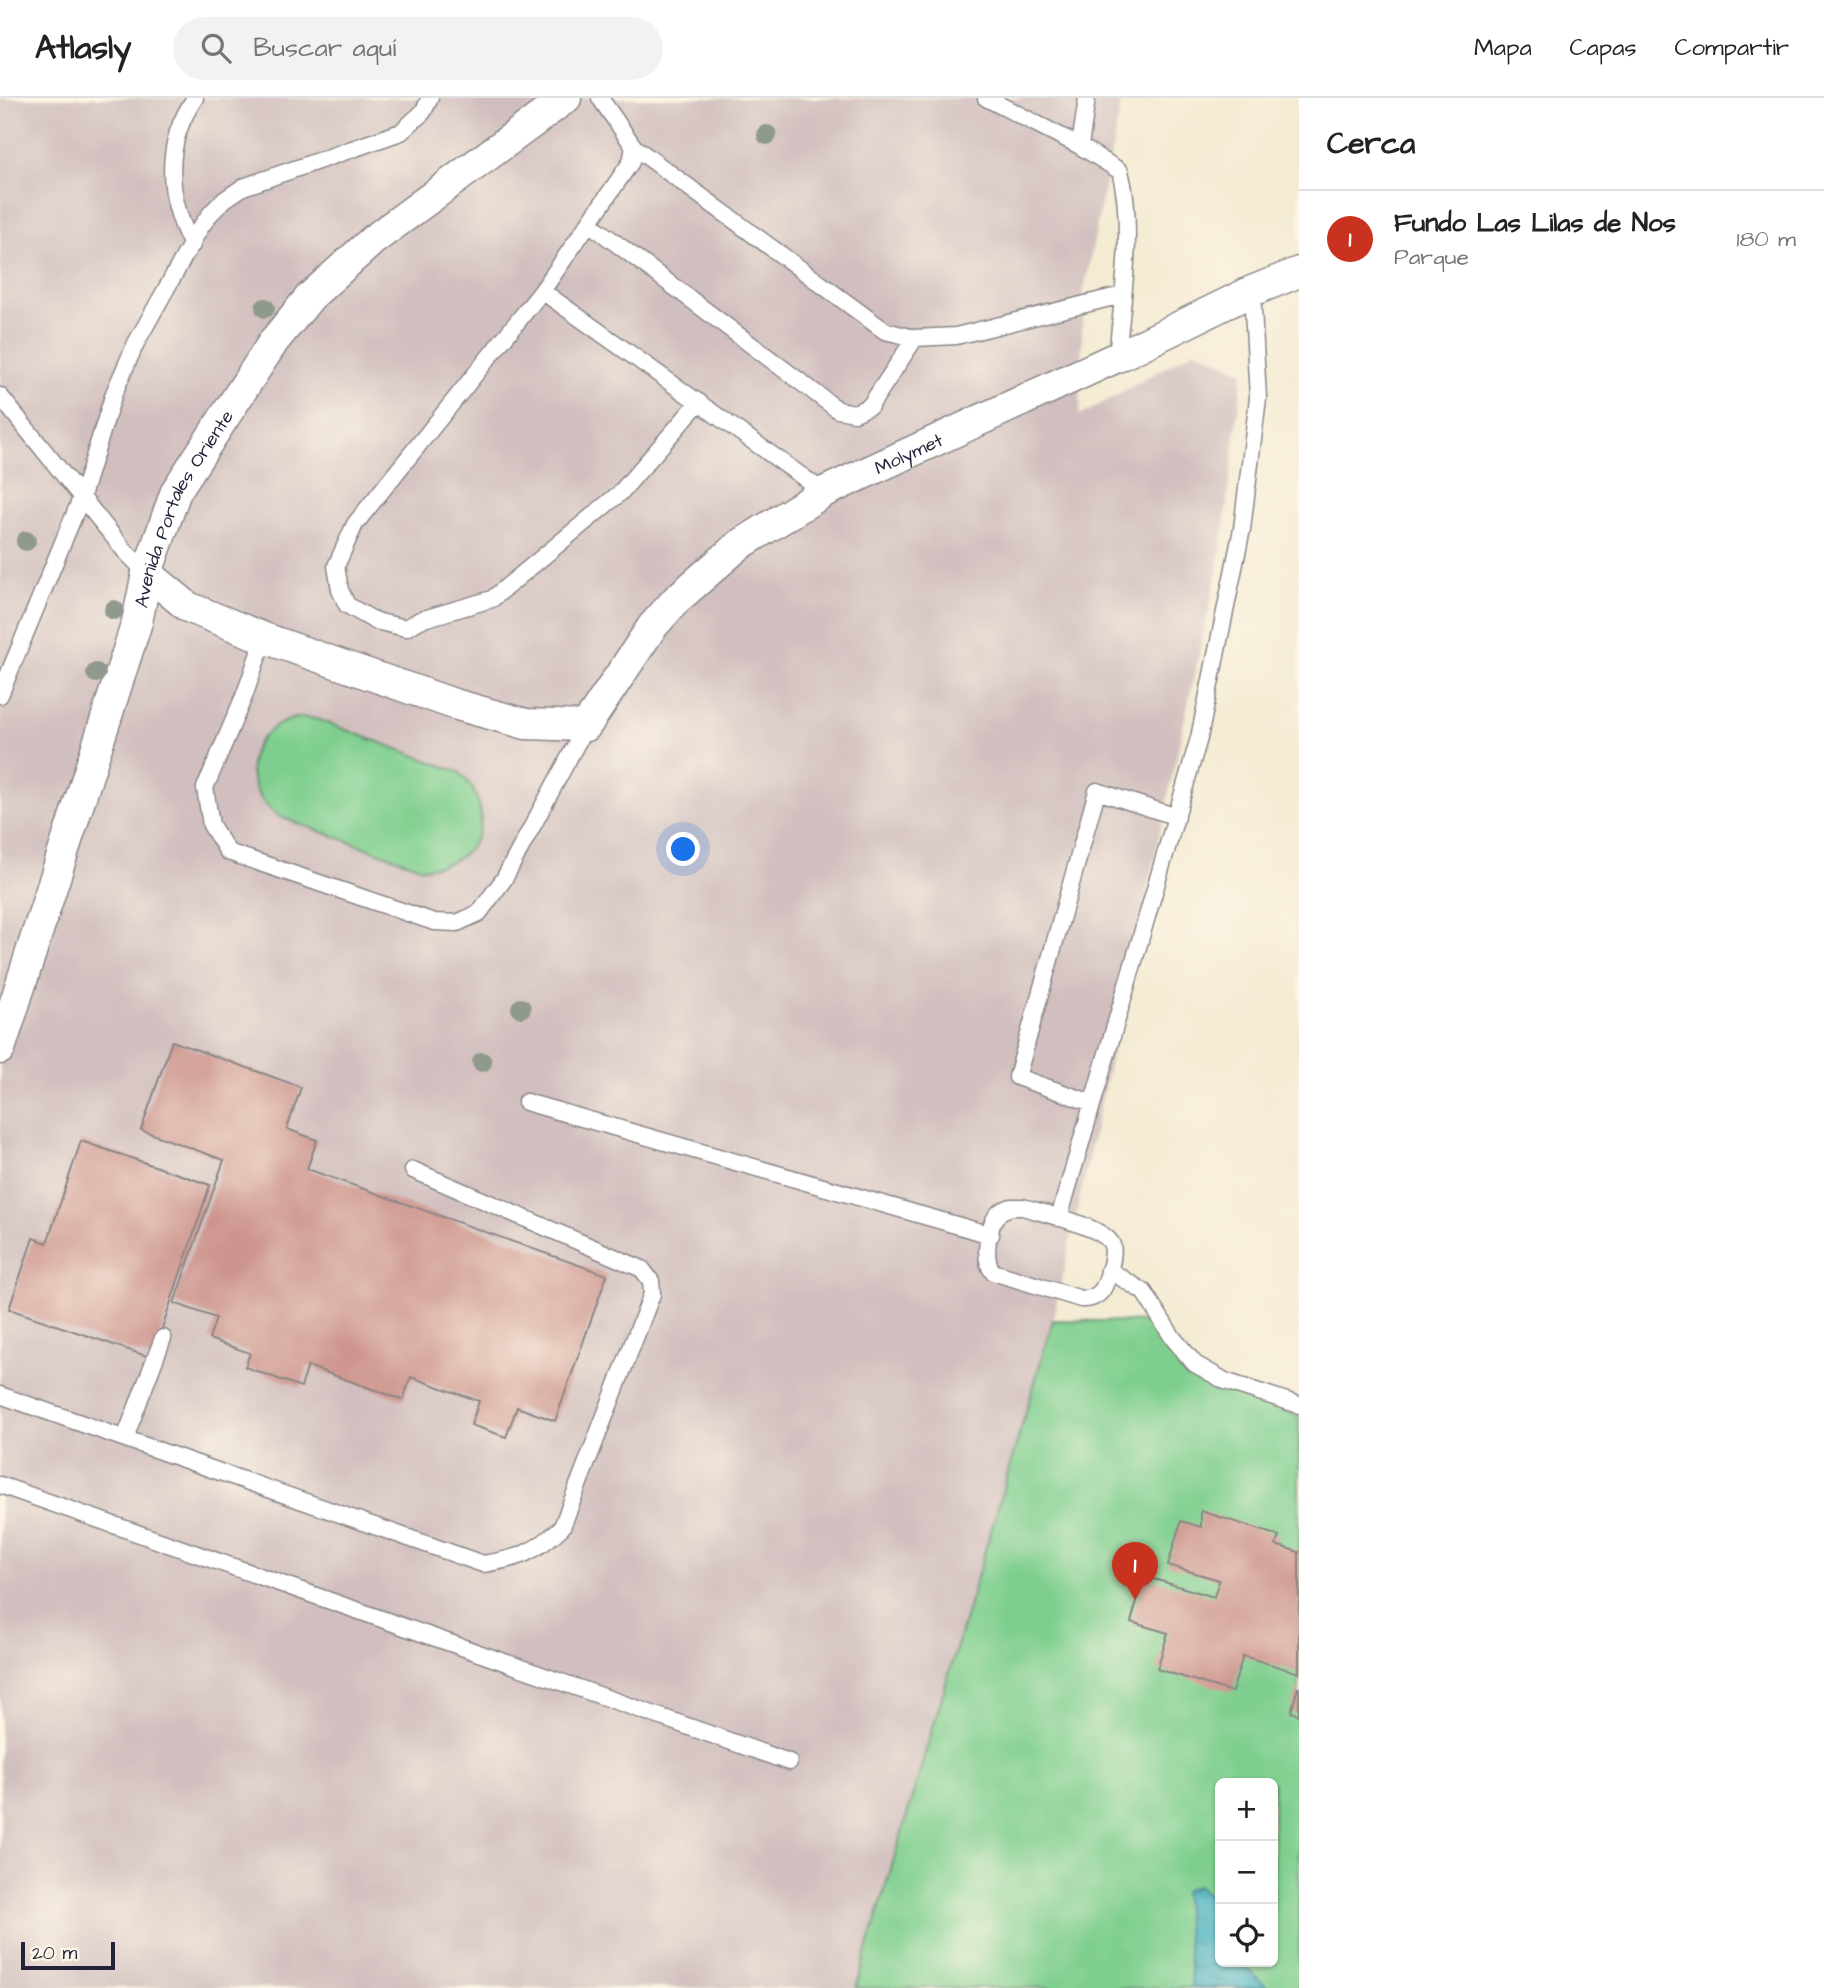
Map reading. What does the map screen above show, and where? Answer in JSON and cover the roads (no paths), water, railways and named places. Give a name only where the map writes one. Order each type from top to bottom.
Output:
[{"type":"street","name":"Avenida Portales Oriente","points":[[0,1049],[137,622],[147,573],[176,491],[274,341],[310,297],[373,240],[566,98]]},
{"type":"street","name":"Molymet","points":[[586,726],[652,627],[677,599],[738,546],[824,492],[1117,357],[1252,291],[1299,272]]},
{"type":"street","points":[[147,573],[188,607],[264,638],[466,707],[526,724],[586,726]]},
{"type":"lane","points":[[192,245],[180,224],[173,200],[171,176],[179,127],[195,98]]},
{"type":"lane","points":[[0,695],[82,496],[114,393],[162,293],[211,213],[243,187],[401,132],[418,118],[430,98]]},
{"type":"lane","points":[[600,98],[634,147],[885,331],[915,338],[956,336],[1122,295]]},
{"type":"lane","points":[[1080,146],[1087,98]]},
{"type":"lane","points":[[988,99],[1080,146],[1120,171],[1126,195],[1127,225],[1117,357]]},
{"type":"lane","points":[[634,147],[631,162],[542,291],[355,524],[336,566],[340,590],[347,605],[375,621],[406,628],[420,620],[492,599],[620,493],[698,402]]},
{"type":"lane","points":[[589,223],[838,410],[855,413],[870,406],[915,338]]},
{"type":"lane","points":[[542,291],[824,492]]},
{"type":"lane","points":[[1059,1218],[1199,738],[1242,528],[1258,398],[1252,291]]},
{"type":"lane","points":[[0,396],[125,551],[147,573]]},
{"type":"lane","points":[[264,638],[245,694],[205,788],[211,825],[228,852],[435,922],[457,923],[479,913],[504,879],[586,726]]},
{"type":"lane","points":[[1092,1103],[1017,1077],[1097,791],[1177,817]]},
{"type":"lane","points":[[526,1102],[991,1235]]},
{"type":"lane","points":[[0,1395],[483,1564],[514,1559],[544,1545],[562,1527],[652,1294],[651,1281],[642,1269],[413,1170]]},
{"type":"lane","points":[[1011,1207],[1024,1207],[1059,1218],[1097,1230],[1108,1237],[1113,1249],[1105,1285],[1099,1294],[1091,1299],[1078,1298],[993,1272],[986,1258],[998,1215],[1011,1207]]},
{"type":"lane","points":[[1109,1269],[1144,1292],[1173,1338],[1195,1364],[1225,1381],[1299,1405]]},
{"type":"lane","points":[[125,1438],[163,1338]]},
{"type":"lane","points":[[0,1485],[789,1762]]},
{"type":"water","points":[[1197,1886],[1215,1903],[1215,1967],[1246,1967],[1268,1988],[1192,1988],[1183,1891]]},
{"type":"place","name":"Fundo Las Lilas de Nos","points":[[1135,1600]]}]
